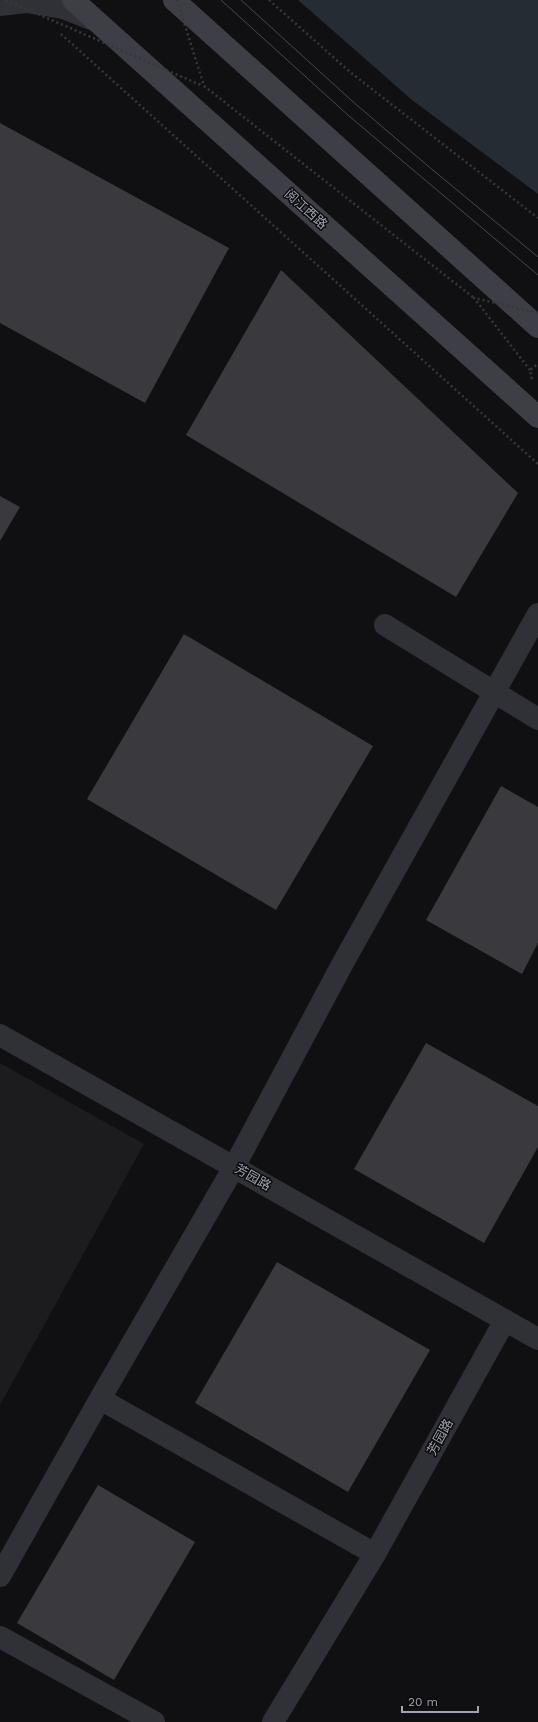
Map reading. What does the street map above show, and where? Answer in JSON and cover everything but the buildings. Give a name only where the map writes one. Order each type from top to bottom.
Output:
[{"type":"main road","name":"阅江西路","points":[[73,0],[538,417]]},
{"type":"main road","points":[[175,0],[538,327]]},
{"type":"street","points":[[0,5],[16,1],[63,8],[96,21]]},
{"type":"street","points":[[0,1576],[234,1167],[344,961],[493,692],[538,614]]},
{"type":"street","points":[[385,625],[538,719]]},
{"type":"street","name":"芳园路","points":[[0,1035],[538,1338]]},
{"type":"street","name":"芳园路","points":[[273,1722],[375,1554],[506,1320]]},
{"type":"street","points":[[100,1399],[375,1554]]},
{"type":"street","points":[[0,1637],[154,1722]]},
{"type":"path","points":[[175,0],[204,86]]},
{"type":"path","points":[[269,0],[350,72],[538,218]]},
{"type":"path","points":[[16,1],[204,86],[474,298],[530,370],[534,382]]},
{"type":"path","points":[[16,1],[49,23]]},
{"type":"path","points":[[55,29],[538,464]]},
{"type":"path","points":[[474,298],[538,313]]},
{"type":"path","points":[[530,370],[538,364]]},
{"type":"shaded area","points":[[298,0],[538,0],[538,194],[412,100]]},
{"type":"shaded area","points":[[0,1063],[144,1144],[0,1405]]},
{"type":"tram line","points":[[221,0],[349,116],[538,275]]},
{"type":"tram line","points":[[241,0],[351,100],[538,257]]}]
